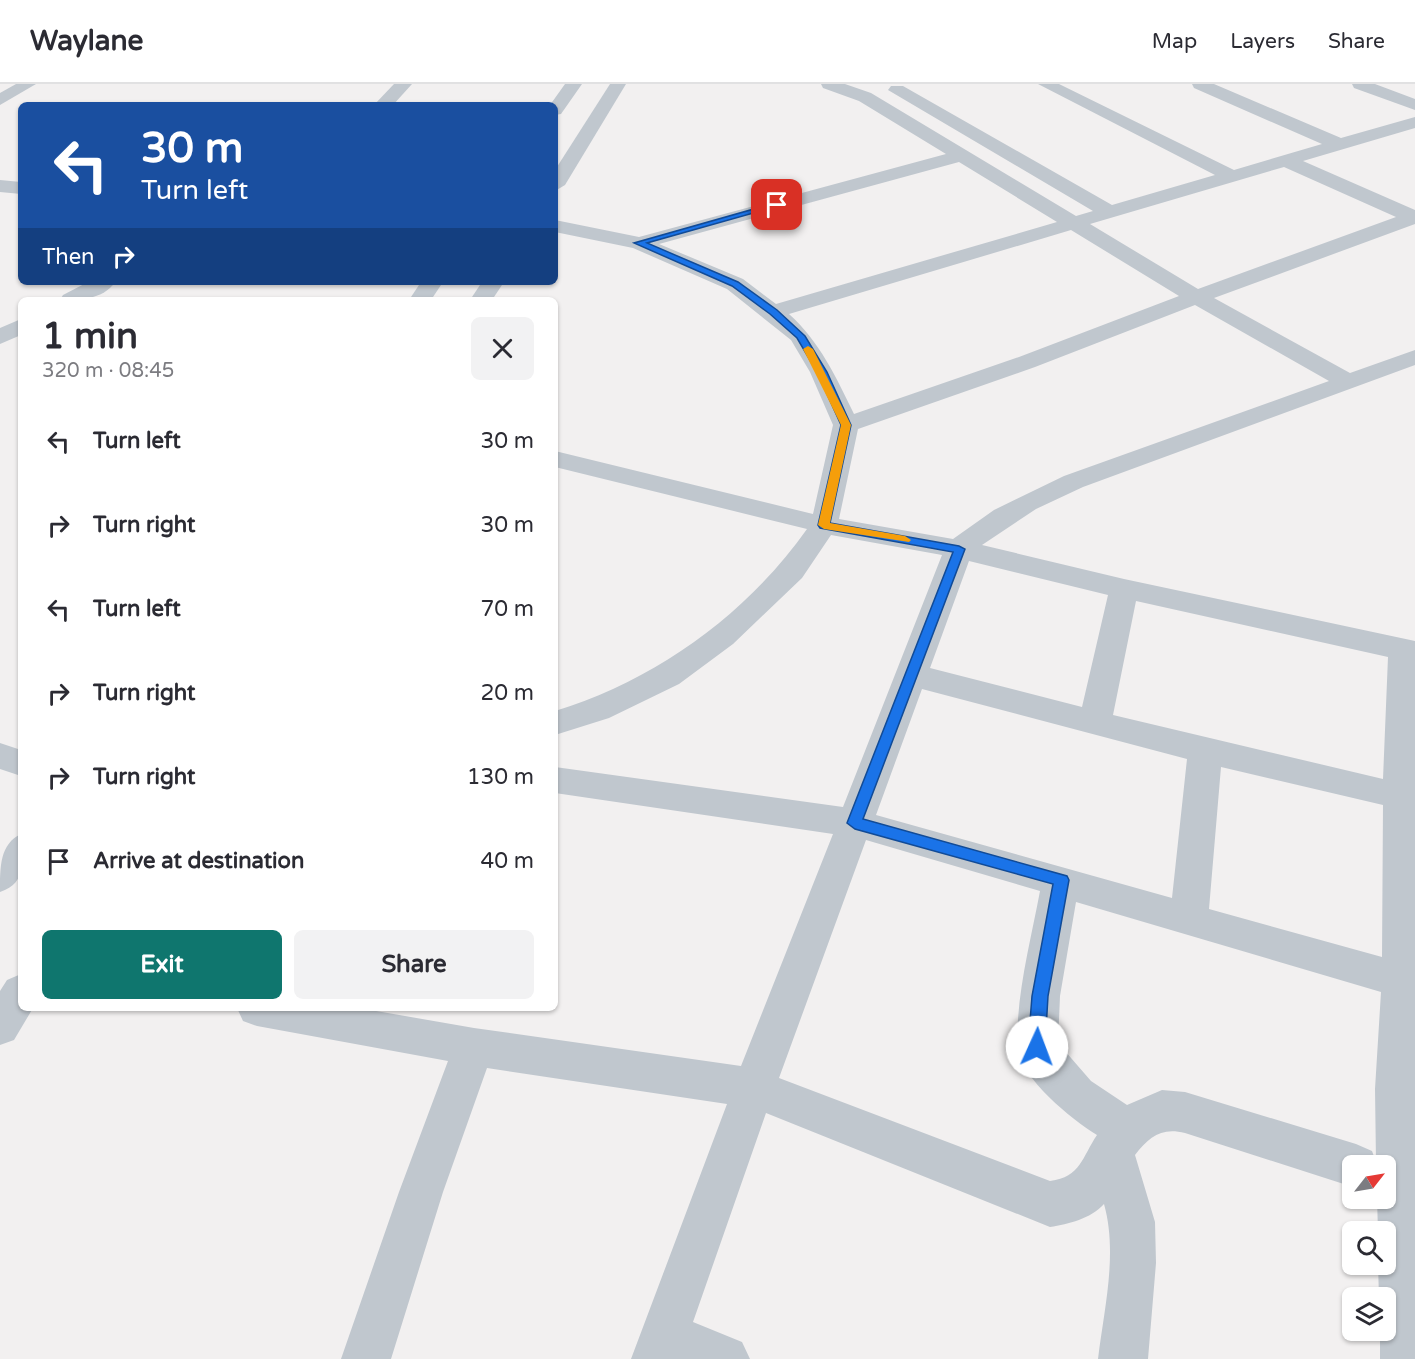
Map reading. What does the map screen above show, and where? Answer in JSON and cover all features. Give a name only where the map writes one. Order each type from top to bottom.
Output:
[{"type":"street","points":[[0,100],[28,84]]},
{"type":"street","points":[[385,102],[404,84]]},
{"type":"street","points":[[558,106],[574,84]]},
{"type":"street","points":[[558,180],[618,84]]},
{"type":"street","points":[[829,84],[865,97],[1196,297],[1350,383]]},
{"type":"street","points":[[865,97],[926,84]]},
{"type":"street","points":[[1046,84],[1232,176]]},
{"type":"street","points":[[1200,84],[1339,144]]},
{"type":"street","points":[[1360,84],[1415,105]]},
{"type":"street","points":[[897,90],[1109,212]]},
{"type":"street","points":[[0,108],[18,109]]},
{"type":"street","points":[[773,312],[1070,222],[1415,122]]},
{"type":"street","points":[[558,147],[578,148]]},
{"type":"street","points":[[639,243],[963,155]]},
{"type":"street","points":[[1285,160],[1414,217]]},
{"type":"street","points":[[0,186],[18,188]]},
{"type":"street","points":[[846,425],[1059,350],[1414,217]]},
{"type":"street","points":[[558,227],[639,243],[735,284],[773,312],[800,336],[822,372],[846,425],[824,525],[792,571],[722,638],[668,676],[597,710],[558,722]]},
{"type":"street","points":[[76,297],[98,285]]},
{"type":"street","points":[[0,337],[18,328]]},
{"type":"street","points":[[0,343],[18,348]]},
{"type":"street","points":[[725,1359],[661,1347],[754,1088],[959,549],[997,520],[1049,489],[1350,383],[1415,357]]},
{"type":"street","points":[[558,460],[824,525],[959,549],[1124,589],[1409,650],[1400,796],[1409,982],[1396,1089],[1394,1155]]},
{"type":"street","points":[[1095,722],[1124,589]]},
{"type":"street","points":[[913,675],[1205,751],[1400,796]]},
{"type":"street","points":[[1189,917],[1205,751]]},
{"type":"street","points":[[0,756],[18,762]]},
{"type":"street","points":[[558,780],[855,823],[1062,880],[1409,982]]},
{"type":"street","points":[[0,877],[18,853]]},
{"type":"street","points":[[1062,880],[1040,996],[1037,1047],[1054,1072],[1086,1104],[1103,1117],[1119,1139],[1132,1222],[1132,1263],[1123,1359]]},
{"type":"street","points":[[0,1027],[18,997]]},
{"type":"street","points":[[274,1011],[474,1047],[754,1088],[1050,1204],[1068,1204],[1083,1197],[1095,1182],[1119,1139],[1162,1110],[1179,1112],[1342,1162]]},
{"type":"street","points":[[366,1359],[421,1192],[474,1047]]},
{"type":"street","points":[[1395,1209],[1405,1359]]},
{"type":"slow traffic","points":[[808,349],[822,372],[846,425],[824,525],[905,540]]},
{"type":"route","points":[[777,205],[639,243],[735,284],[773,312],[800,336],[822,372],[846,425],[824,525],[959,549],[855,823],[1062,880],[1040,996],[1037,1047]]}]
